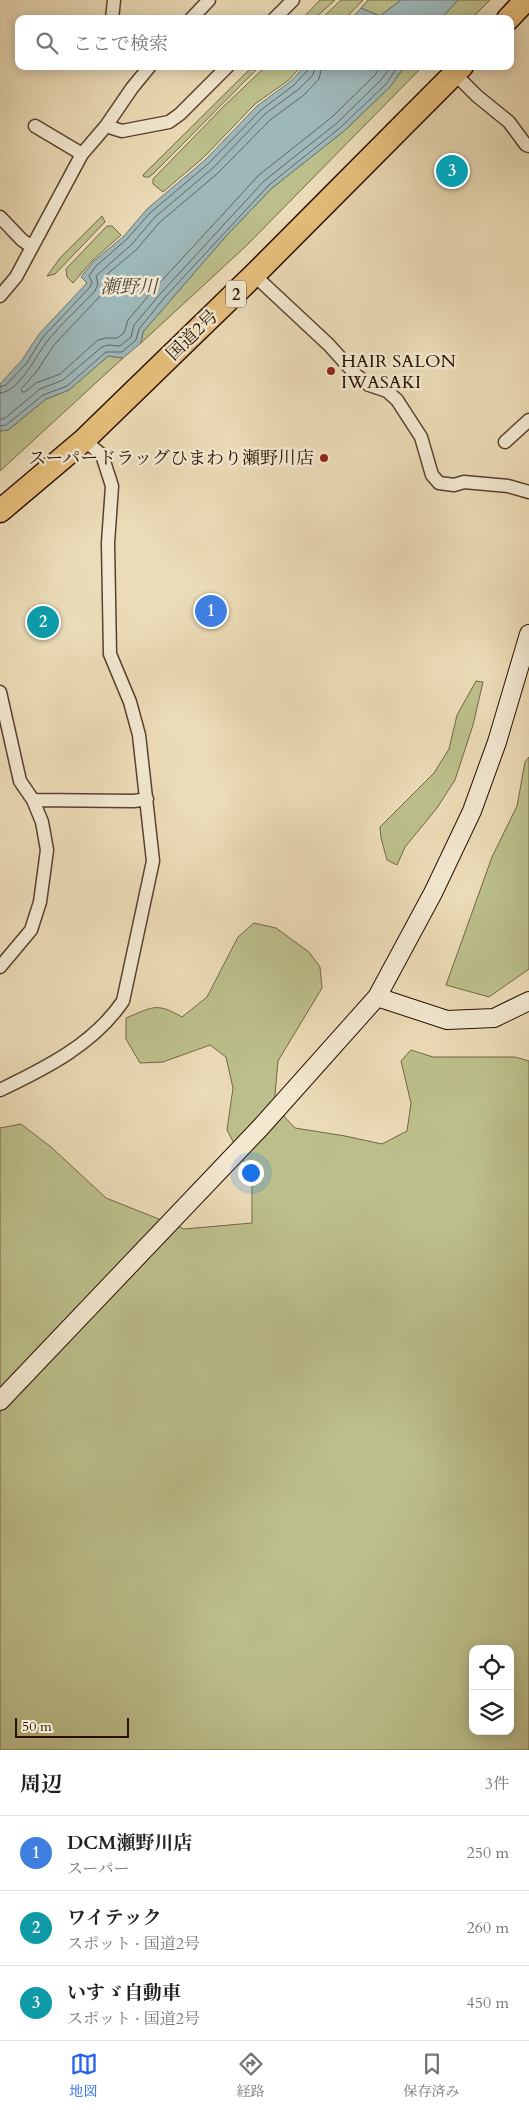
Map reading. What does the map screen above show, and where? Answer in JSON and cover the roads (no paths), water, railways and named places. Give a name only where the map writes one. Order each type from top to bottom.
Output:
[{"type":"highway","points":[[512,15],[526,0]]},
{"type":"highway","name":"国道2号","points":[[0,511],[84,440],[254,275],[458,70]]},
{"type":"street","points":[[112,15],[114,0]]},
{"type":"street","points":[[195,15],[209,0]]},
{"type":"street","points":[[278,15],[293,0]]},
{"type":"street","points":[[0,296],[16,277],[82,154],[106,126],[147,70]]},
{"type":"street","points":[[106,126],[122,132],[169,122],[180,114],[224,70]]},
{"type":"street","points":[[458,70],[477,96],[509,122],[526,145],[529,146]]},
{"type":"street","points":[[35,126],[82,154]]},
{"type":"street","points":[[0,217],[22,240],[32,247]]},
{"type":"street","points":[[254,275],[329,345],[356,375],[369,385],[387,391],[398,400],[421,437],[432,475],[439,483],[454,485],[464,482],[508,486],[529,492]]},
{"type":"street","points":[[505,442],[529,420]]},
{"type":"street","points":[[0,1090],[68,1055],[114,1016],[123,1001],[152,861],[139,734],[130,702],[110,654],[108,543],[112,486],[102,455],[84,440]]},
{"type":"street","points":[[0,1401],[260,1128],[377,997],[433,893],[472,811],[497,742],[529,634]]},
{"type":"street","points":[[0,692],[20,781],[33,800],[42,822],[47,850],[40,902],[31,930],[0,967]]},
{"type":"street","points":[[33,800],[134,801],[147,799]]},
{"type":"street","points":[[377,997],[447,1020],[494,1018],[529,1001]]},
{"type":"water","points":[[401,0],[458,0],[445,15],[381,15]]},
{"type":"water","points":[[361,8],[378,15],[355,15]]},
{"type":"water","name":"瀬野川","points":[[301,70],[402,70],[390,87],[344,131],[272,188],[226,236],[143,332],[141,343],[123,358],[108,356],[69,390],[46,399],[8,430],[0,431],[0,384],[22,360],[39,334],[87,283],[81,277],[93,262],[124,236],[147,209],[205,160],[257,106],[291,81]]},
{"type":"place","name":"いすゞ自動車","points":[[452,171]]},
{"type":"place","name":"HAIR SALON IWASAKI","points":[[331,371]]},
{"type":"place","name":"スーパードラッグひまわり瀬野川店","points":[[324,458]]},
{"type":"place","name":"DCM瀬野川店","points":[[211,611]]},
{"type":"place","name":"ワイテック","points":[[43,622]]}]
